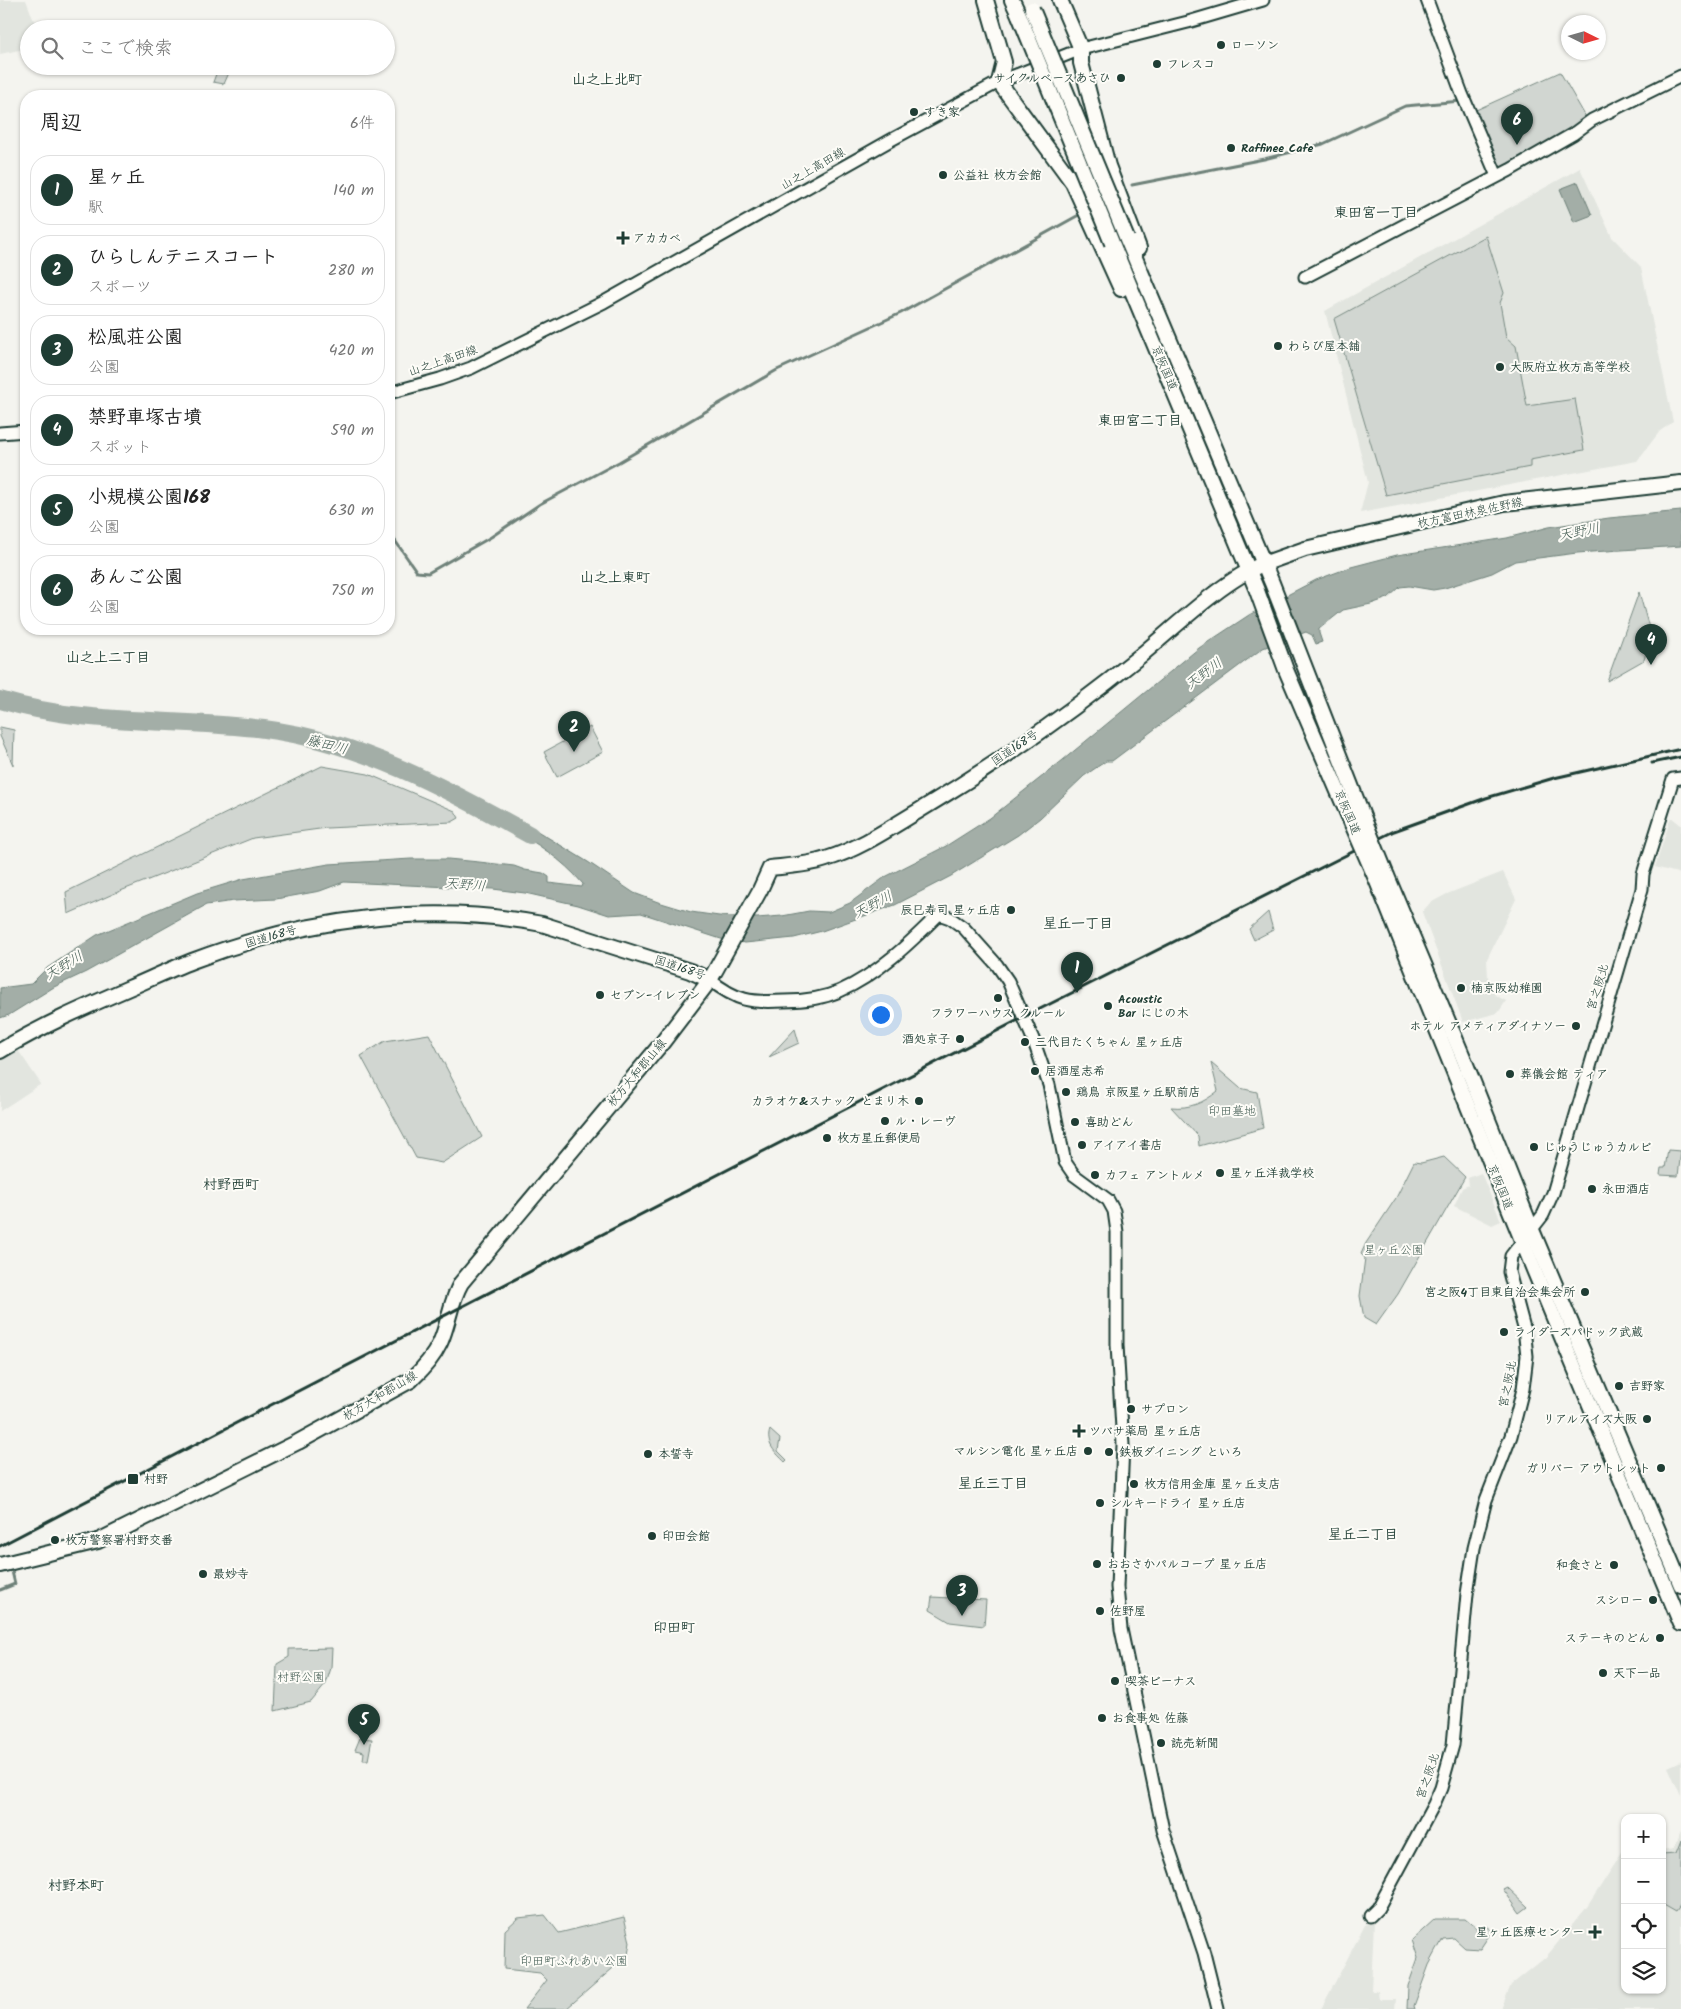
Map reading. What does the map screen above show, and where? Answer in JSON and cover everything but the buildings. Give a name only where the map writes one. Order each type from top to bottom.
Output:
[{"type":"main road","points":[[986,0],[1004,62],[999,82],[1073,182],[1125,297],[1140,310]]},
{"type":"main road","name":"京阪国道","points":[[1012,0],[1026,8],[1127,239],[1272,583],[1358,821],[1522,1240],[1681,1624]]},
{"type":"main road","points":[[1060,0],[1081,50],[1082,63],[1108,166],[1154,289],[1162,324]]},
{"type":"main road","name":"京阪国道","points":[[1026,8],[1112,243],[1256,588],[1286,670],[1358,821]]},
{"type":"main road","name":"枚方富田林泉佐野線","points":[[1263,564],[1306,549],[1504,503],[1681,483]]},
{"type":"main road","name":"国道168号","points":[[0,1051],[78,1010],[192,961],[307,927],[401,915],[447,914],[542,924],[690,971],[710,980],[760,890],[770,868],[806,864],[826,859],[858,846],[933,802],[1010,753],[1096,692],[1219,591],[1248,570],[1263,564]]},
{"type":"main road","name":"京阪国道","points":[[1381,877],[1463,1057],[1532,1230],[1681,1584]]},
{"type":"main road","name":"枚方大和郡山線","points":[[0,1565],[98,1541],[298,1442],[411,1380],[427,1366],[440,1342],[454,1294],[461,1283],[662,1043],[710,980]]},
{"type":"street","name":"山之上高田線","points":[[395,391],[472,368],[604,302],[891,140],[999,82],[1081,50],[1263,0]]},
{"type":"street","points":[[1427,0],[1462,94],[1497,176]]},
{"type":"street","points":[[1304,277],[1497,176],[1573,134],[1592,120],[1681,76]]},
{"type":"street","points":[[0,433],[20,431]]},
{"type":"street","name":"宮之阪北","points":[[1370,1916],[1378,1908],[1434,1804],[1441,1788],[1453,1745],[1467,1594],[1474,1548],[1486,1500],[1511,1436],[1523,1389],[1527,1356],[1524,1328],[1509,1272],[1511,1256],[1543,1214],[1553,1193],[1642,889],[1643,874],[1672,779],[1681,778]]},
{"type":"street","points":[[710,980],[728,994],[757,1003],[800,1001],[840,991],[876,970],[912,941],[939,914],[950,918],[964,928],[997,965],[1008,982],[1033,1039],[1049,1085],[1065,1162],[1074,1175],[1108,1200],[1114,1211],[1117,1232],[1117,1346],[1123,1445],[1117,1586],[1121,1629],[1163,1830],[1204,1953],[1218,2009]]},
{"type":"shaded area","points":[[0,0],[26,0],[34,20],[20,20],[20,50],[0,54]]},
{"type":"shaded area","name":"大阪府立枚方高等学校","points":[[1580,168],[1612,237],[1641,267],[1673,422],[1660,431],[1637,461],[1360,513],[1368,482],[1325,311]]},
{"type":"shaded area","points":[[1671,817],[1681,825],[1681,874],[1655,867]]},
{"type":"shaded area","points":[[1503,872],[1516,899],[1487,959],[1488,978],[1495,995],[1506,1001],[1498,1013],[1463,1022],[1422,912],[1430,903],[1447,894]]},
{"type":"shaded area","points":[[18,1050],[41,1084],[0,1111],[0,1061]]},
{"type":"shaded area","points":[[1481,1173],[1501,1221],[1492,1225],[1454,1206],[1462,1188],[1469,1185],[1468,1178]]},
{"type":"shaded area","points":[[1681,1761],[1681,1796],[1668,1767]]},
{"type":"shaded area","name":"星ヶ丘医療センター","points":[[1681,1831],[1681,2009],[1501,2009],[1511,1985],[1546,1957],[1587,1907],[1621,1855],[1621,1994],[1666,1994],[1666,1849],[1673,1848]]},
{"type":"shaded area","points":[[1374,1921],[1371,1991],[1378,1991],[1379,1999],[1396,1999],[1395,2009],[1321,2009],[1365,1925]]},
{"type":"green space","points":[[1560,72],[1587,119],[1500,170],[1476,110]]},
{"type":"green space","points":[[216,75],[228,75],[224,84],[213,82]]},
{"type":"green space","points":[[1486,236],[1504,293],[1500,303],[1506,337],[1516,346],[1527,406],[1575,399],[1584,450],[1530,460],[1530,467],[1386,495],[1334,319]]},
{"type":"green space","points":[[1639,592],[1651,635],[1644,660],[1607,681]]},
{"type":"green space","points":[[0,727],[14,730],[13,765],[0,736]]},
{"type":"green space","points":[[590,727],[603,752],[557,777],[544,752]]},
{"type":"green space","points":[[322,766],[368,774],[455,811],[459,818],[452,822],[327,828],[253,838],[68,914],[66,892]]},
{"type":"green space","points":[[1268,912],[1273,930],[1254,940],[1249,929]]},
{"type":"green space","points":[[795,1029],[799,1043],[769,1057]]},
{"type":"green space","points":[[429,1034],[482,1137],[442,1163],[416,1158],[361,1056],[385,1041]]},
{"type":"green space","name":"印田墓地","points":[[1211,1063],[1240,1088],[1257,1092],[1263,1128],[1199,1146],[1198,1136],[1171,1107],[1184,1107],[1196,1104],[1218,1091]]},
{"type":"green space","points":[[1668,1150],[1681,1151],[1678,1176],[1660,1175],[1661,1168],[1665,1168]]},
{"type":"green space","name":"星ヶ丘公園","points":[[1444,1157],[1465,1177],[1398,1294],[1376,1325],[1364,1318],[1360,1296],[1365,1258],[1361,1254],[1366,1243],[1396,1198],[1414,1162],[1421,1163]]},
{"type":"green space","points":[[770,1430],[780,1439],[778,1451],[787,1460],[785,1462],[770,1444]]},
{"type":"green space","points":[[932,1597],[986,1600],[984,1626],[950,1622],[930,1610]]},
{"type":"green space","name":"村野公園","points":[[332,1648],[331,1668],[326,1684],[311,1702],[275,1711],[277,1664],[289,1657],[289,1649]]},
{"type":"green space","points":[[360,1738],[372,1739],[368,1760],[363,1760],[364,1752],[355,1750]]},
{"type":"green space","points":[[1681,1840],[1681,1905],[1676,1912],[1666,1906],[1666,1854],[1676,1853]]},
{"type":"green space","points":[[1507,1887],[1528,1907],[1520,1913],[1503,1889]]},
{"type":"green space","name":"印田町ふれあい公園","points":[[545,1915],[559,1933],[624,1917],[630,1942],[628,1955],[566,2009],[524,2009],[547,1980],[540,1973],[504,1969],[505,1930],[518,1918]]},
{"type":"green space","points":[[1435,1919],[1465,1919],[1476,1928],[1486,1926],[1492,1931],[1480,1949],[1465,1948],[1454,1938],[1443,1939],[1429,1965],[1414,2006],[1415,2009],[1407,2009],[1408,1986],[1418,1958],[1412,1940]]},
{"type":"water","points":[[1578,182],[1592,215],[1574,222],[1560,189]]},
{"type":"water","name":"天野川","points":[[1681,511],[1681,546],[1577,553],[1515,561],[1492,573],[1445,588],[1433,590],[1409,586],[1400,587],[1388,598],[1343,610],[1319,629],[1322,642],[1316,644],[1312,635],[1306,632],[1263,648],[1112,761],[1106,761],[1084,776],[1040,818],[1018,835],[951,876],[895,905],[822,931],[794,938],[745,943],[721,939],[641,913],[609,915],[578,905],[525,893],[493,889],[344,882],[320,891],[276,899],[234,901],[206,905],[86,972],[54,987],[9,1015],[0,1018],[0,988],[31,984],[47,968],[97,935],[197,893],[243,879],[329,864],[411,859],[448,859],[514,866],[543,873],[549,877],[549,883],[582,887],[583,884],[575,875],[557,859],[539,845],[509,827],[516,818],[634,893],[691,912],[757,918],[809,911],[829,912],[850,903],[885,877],[946,846],[990,818],[1199,648],[1249,615],[1316,580],[1351,567],[1397,555],[1507,538],[1549,527],[1609,518]]},
{"type":"waterway","points":[[1132,185],[1264,159],[1323,144],[1405,106],[1461,101]]},
{"type":"waterway","points":[[395,541],[417,572],[428,573],[491,537],[540,504],[619,462],[777,370],[901,313],[1077,216]]},
{"type":"waterway","name":"藤田川","points":[[0,700],[32,708],[98,718],[231,726],[299,735],[334,744],[402,769],[435,784],[530,835]]},
{"type":"waterway","points":[[0,1590],[15,1584],[11,1567]]},
{"type":"railway","points":[[0,1546],[1024,1017],[1394,831],[1486,798],[1554,778],[1681,749]]},
{"type":"railway","points":[[1652,763],[1681,757]]},
{"type":"place","name":"ローソン","points":[[1221,45]]},
{"type":"place","name":"フレスコ","points":[[1157,64]]},
{"type":"place","name":"サイクルベースあさひ","points":[[1121,78]]},
{"type":"place","name":"すき家","points":[[914,112]]},
{"type":"place","name":"あんご公園","points":[[1517,145]]},
{"type":"place","name":"Raffinee Cafe","points":[[1231,148]]},
{"type":"place","name":"公益社 枚方会館","points":[[943,175]]},
{"type":"place","name":"アカカベ","points":[[623,238]]},
{"type":"place","name":"わらび屋本舗","points":[[1278,346]]},
{"type":"place","name":"大阪府立枚方高等学校","points":[[1500,367]]},
{"type":"place","name":"禁野車塚古墳","points":[[1651,665]]},
{"type":"place","name":"ひらしんテニスコート","points":[[574,752]]},
{"type":"place","name":"辰巳寿司 星ヶ丘店","points":[[1011,910]]},
{"type":"place","name":"楠京阪幼稚園","points":[[1461,988]]},
{"type":"place","name":"星ヶ丘","points":[[1077,993]]},
{"type":"place","name":"セブン-イレブン","points":[[600,995]]},
{"type":"place","name":"フラワーハウス クルール","points":[[998,998]]},
{"type":"place","name":"Acoustic Bar にじの木","points":[[1108,1006]]},
{"type":"place","name":"ホテル アメティアダイナソー","points":[[1576,1026]]},
{"type":"place","name":"酒処京子","points":[[960,1039]]},
{"type":"place","name":"三代目たくちゃん 星ヶ丘店","points":[[1025,1042]]},
{"type":"place","name":"居酒屋志希","points":[[1035,1071]]},
{"type":"place","name":"葬儀会館 ティア","points":[[1510,1074]]},
{"type":"place","name":"鶏鳥 京阪星ヶ丘駅前店","points":[[1066,1092]]},
{"type":"place","name":"カラオケ&スナック とまり木","points":[[919,1101]]},
{"type":"place","name":"ル・レーヴ","points":[[885,1121]]},
{"type":"place","name":"喜助どん","points":[[1075,1122]]},
{"type":"place","name":"枚方星丘郵便局","points":[[827,1138]]},
{"type":"place","name":"アイアイ書店","points":[[1082,1145]]},
{"type":"place","name":"じゅうじゅうカルビ","points":[[1534,1147]]},
{"type":"place","name":"星ヶ丘洋裁学校","points":[[1220,1173]]},
{"type":"place","name":"カフェ アントルメ","points":[[1095,1175]]},
{"type":"place","name":"永田酒店","points":[[1592,1189]]},
{"type":"place","name":"宮之阪4丁目東自治会集会所","points":[[1585,1292]]},
{"type":"place","name":"ライダーズパドック武蔵","points":[[1504,1332]]},
{"type":"place","name":"吉野家","points":[[1619,1386]]},
{"type":"place","name":"サプロン","points":[[1131,1409]]},
{"type":"place","name":"リアルアイズ大阪","points":[[1647,1419]]},
{"type":"place","name":"ツバサ薬局 星ヶ丘店","points":[[1079,1431]]},
{"type":"place","name":"マルシン電化 星ヶ丘店","points":[[1088,1451]]},
{"type":"place","name":"鉄板ダイニング といろ","points":[[1109,1452]]},
{"type":"place","name":"本誓寺","points":[[648,1454]]},
{"type":"place","name":"ガリバー アウトレット","points":[[1661,1468]]},
{"type":"place","name":"村野","points":[[133,1479]]},
{"type":"place","name":"枚方信用金庫 星ヶ丘支店","points":[[1134,1484]]},
{"type":"place","name":"シルキードライ 星ヶ丘店","points":[[1100,1503]]},
{"type":"place","name":"印田会館","points":[[652,1536]]},
{"type":"place","name":"枚方警察署村野交番","points":[[55,1540]]},
{"type":"place","name":"おおさかパルコープ 星ヶ丘店","points":[[1097,1564]]},
{"type":"place","name":"和食さと","points":[[1614,1565]]},
{"type":"place","name":"最妙寺","points":[[203,1574]]},
{"type":"place","name":"スシロー","points":[[1653,1600]]},
{"type":"place","name":"佐野屋","points":[[1100,1611]]},
{"type":"place","name":"松風荘公園","points":[[962,1616]]},
{"type":"place","name":"ステーキのどん","points":[[1660,1638]]},
{"type":"place","name":"天下一品","points":[[1603,1673]]},
{"type":"place","name":"喫茶ビーナス","points":[[1115,1681]]},
{"type":"place","name":"お食事処 佐藤","points":[[1102,1718]]},
{"type":"place","name":"読売新聞","points":[[1161,1743]]},
{"type":"place","name":"小規模公園168","points":[[364,1745]]},
{"type":"place","name":"星ヶ丘医療センター","points":[[1595,1932]]},
{"type":"district","name":"山之上北町","points":[[607,80]]},
{"type":"district","name":"東田宮一丁目","points":[[1376,213]]},
{"type":"district","name":"東田宮二丁目","points":[[1140,421]]},
{"type":"district","name":"山之上東町","points":[[615,578]]},
{"type":"district","name":"山之上二丁目","points":[[108,658]]},
{"type":"district","name":"星丘一丁目","points":[[1078,924]]},
{"type":"district","name":"村野西町","points":[[231,1185]]},
{"type":"district","name":"星丘三丁目","points":[[993,1484]]},
{"type":"district","name":"星丘二丁目","points":[[1363,1535]]},
{"type":"district","name":"印田町","points":[[674,1628]]},
{"type":"district","name":"村野本町","points":[[76,1886]]}]
